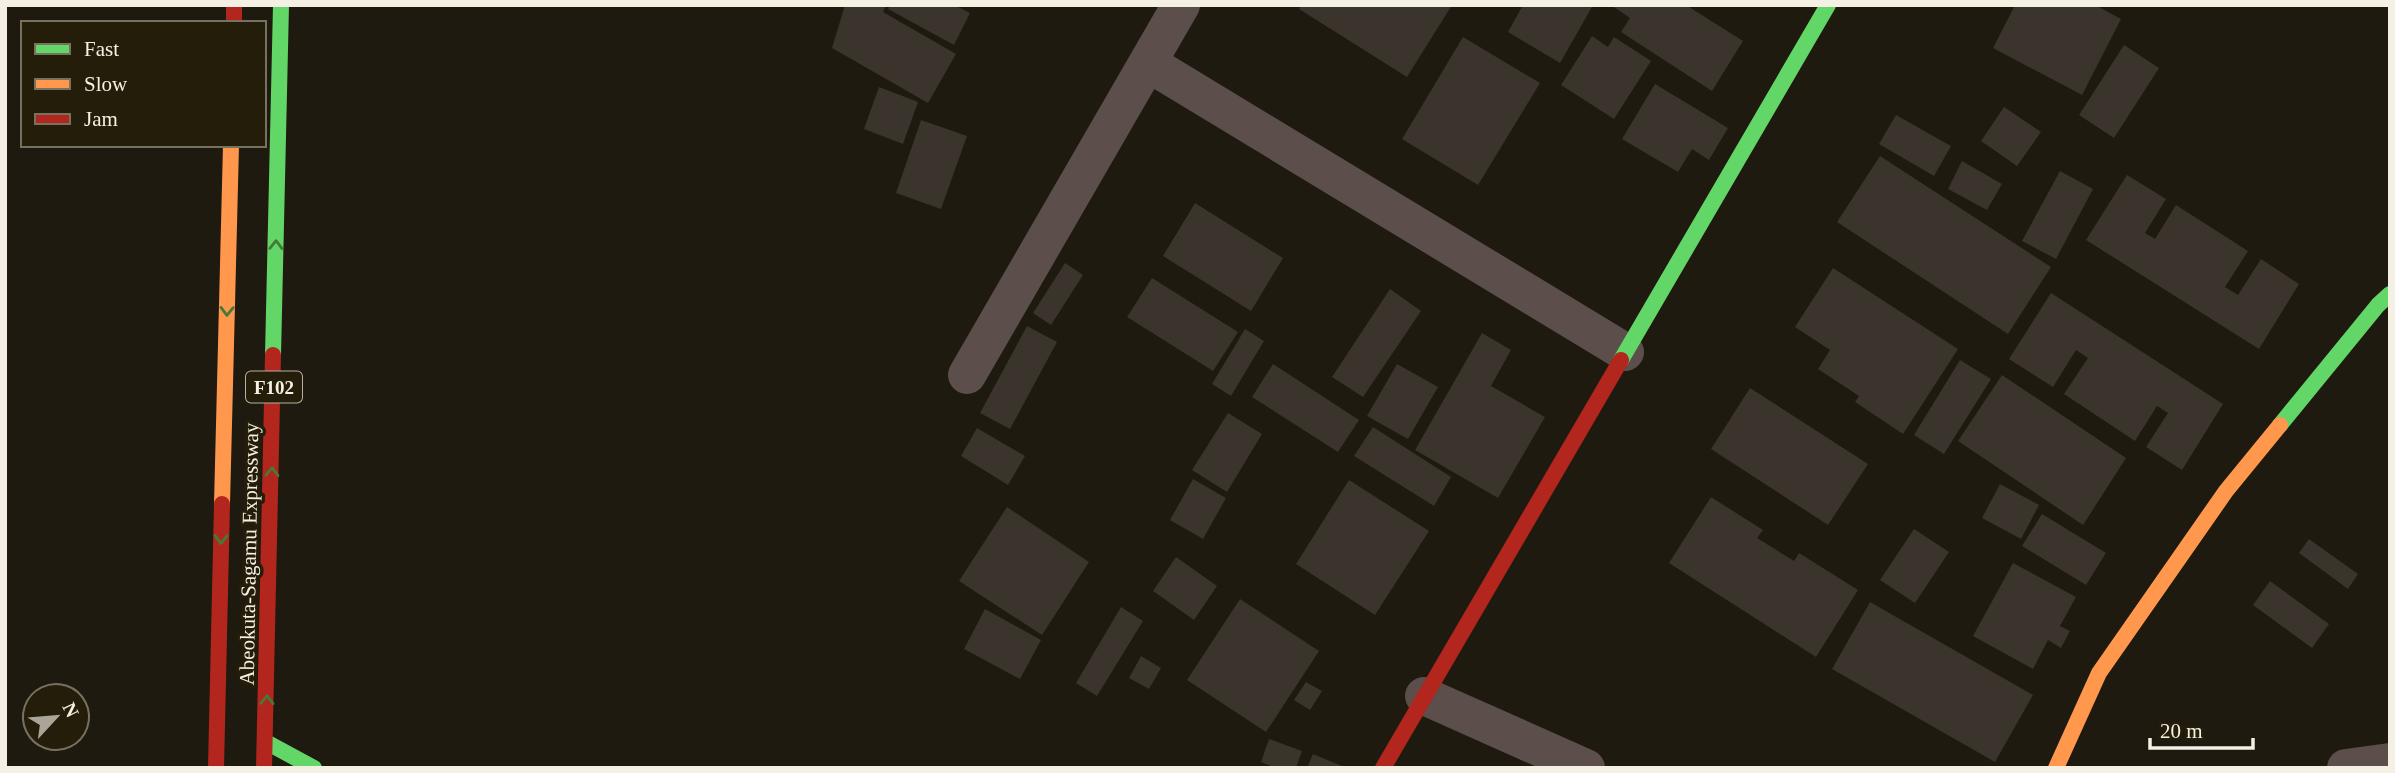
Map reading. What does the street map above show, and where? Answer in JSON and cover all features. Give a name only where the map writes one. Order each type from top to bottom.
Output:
[{"type":"main road","name":"Abeokuta-Sagamu Expressway","points":[[264,768],[281,5]]},
{"type":"main road","points":[[1382,768],[1828,5]]},
{"type":"main road","name":"Abeokuta-Sagamu Expressway","points":[[216,768],[231,147]]},
{"type":"main road","points":[[2056,768],[2099,673],[2226,491],[2378,305],[2390,294]]},
{"type":"main road","points":[[266,742],[314,768]]},
{"type":"street","points":[[967,375],[1181,5]]},
{"type":"street","points":[[1148,63],[1625,352]]},
{"type":"street","points":[[1424,696],[1586,768]]},
{"type":"street","points":[[2346,768],[2390,762]]},
{"type":"building","points":[[845,5],[886,5],[883,12],[956,54],[928,103],[832,48]]},
{"type":"building","points":[[890,5],[954,5],[970,13],[954,45],[888,9]]},
{"type":"building","points":[[1301,5],[1452,5],[1407,77],[1299,9]]},
{"type":"building","points":[[1523,5],[1593,5],[1560,63],[1508,32]]},
{"type":"building","points":[[1611,5],[1686,5],[1743,41],[1712,91],[1621,32],[1630,18]]},
{"type":"building","points":[[2015,5],[2095,5],[2121,19],[2082,95],[1993,48]]},
{"type":"building","points":[[1592,36],[1608,47],[1614,37],[1651,61],[1614,119],[1561,85]]},
{"type":"building","points":[[1463,37],[1540,83],[1478,185],[1402,139]]},
{"type":"building","points":[[2124,45],[2159,68],[2114,138],[2079,115]]},
{"type":"building","points":[[1655,84],[1728,128],[1709,160],[1692,149],[1678,172],[1622,139]]},
{"type":"building","points":[[879,87],[918,102],[903,144],[864,129]]},
{"type":"building","points":[[2004,107],[2041,132],[2017,166],[1981,141]]},
{"type":"building","points":[[1896,115],[1951,146],[1934,176],[1879,144]]},
{"type":"building","points":[[921,120],[967,136],[941,209],[896,193]]},
{"type":"building","points":[[1880,156],[2051,267],[2008,334],[1837,222]]},
{"type":"building","points":[[1962,161],[2002,184],[1987,210],[1948,189]]},
{"type":"building","points":[[2060,171],[2093,189],[2056,259],[2022,241]]},
{"type":"building","points":[[2127,175],[2166,199],[2145,233],[2155,239],[2176,205],[2248,251],[2225,287],[2238,295],[2261,259],[2299,284],[2259,349],[2086,240]]},
{"type":"building","points":[[1195,203],[1283,258],[1251,311],[1163,256]]},
{"type":"building","points":[[1065,263],[1083,275],[1051,325],[1033,313]]},
{"type":"building","points":[[1833,268],[1958,349],[1903,434],[1855,402],[1859,396],[1818,369],[1830,350],[1795,327]]},
{"type":"building","points":[[1152,278],[1238,332],[1213,371],[1127,317]]},
{"type":"building","points":[[1390,289],[1421,311],[1363,397],[1332,377]]},
{"type":"building","points":[[2051,293],[2223,404],[2182,470],[2146,447],[2168,413],[2157,406],[2135,441],[2064,394],[2088,358],[2076,350],[2053,387],[2009,359]]},
{"type":"building","points":[[1027,326],[1057,342],[1010,429],[980,413]]},
{"type":"building","points":[[1245,329],[1264,341],[1231,396],[1212,384]]},
{"type":"building","points":[[1482,333],[1511,350],[1491,386],[1545,417],[1498,498],[1415,450]]},
{"type":"building","points":[[1960,360],[1991,379],[1944,454],[1914,435]]},
{"type":"building","points":[[1273,364],[1359,420],[1338,452],[1252,397]]},
{"type":"building","points":[[1397,364],[1438,387],[1408,439],[1367,416]]},
{"type":"building","points":[[2002,375],[2126,458],[2083,525],[1958,441]]},
{"type":"building","points":[[1750,388],[1868,464],[1828,525],[1711,449]]},
{"type":"building","points":[[1228,413],[1262,434],[1227,492],[1192,470]]},
{"type":"building","points":[[1373,427],[1451,477],[1434,506],[1354,456]]},
{"type":"building","points":[[977,428],[1025,456],[1008,485],[961,456]]},
{"type":"building","points":[[1193,479],[1226,498],[1203,539],[1170,520]]},
{"type":"building","points":[[1349,480],[1429,531],[1375,615],[1296,564]]},
{"type":"building","points":[[2000,484],[2039,505],[2021,539],[1982,518]]},
{"type":"building","points":[[1711,497],[1763,530],[1757,538],[1794,561],[1799,553],[1858,590],[1816,657],[1669,563]]},
{"type":"building","points":[[1007,507],[1089,562],[1042,635],[959,581]]},
{"type":"building","points":[[2042,514],[2106,553],[2086,585],[2022,546]]},
{"type":"building","points":[[1914,529],[1949,552],[1915,603],[1880,580]]},
{"type":"building","points":[[2309,539],[2358,574],[2348,589],[2299,553]]},
{"type":"building","points":[[1176,557],[1217,586],[1194,620],[1153,591]]},
{"type":"building","points":[[2013,563],[2076,597],[2060,626],[2070,631],[2061,648],[2048,640],[2033,669],[1973,636]]},
{"type":"building","points":[[2270,581],[2329,624],[2312,648],[2253,605]]},
{"type":"building","points":[[1240,599],[1319,651],[1266,732],[1187,680]]},
{"type":"building","points":[[1870,602],[2033,695],[1995,762],[1832,669]]},
{"type":"building","points":[[1121,607],[1143,621],[1097,696],[1076,683]]},
{"type":"building","points":[[985,609],[1041,640],[1020,679],[964,649]]},
{"type":"building","points":[[1141,656],[1161,668],[1149,689],[1129,678]]},
{"type":"building","points":[[1306,682],[1322,691],[1310,710],[1294,700]]},
{"type":"building","points":[[1269,739],[1302,751],[1296,768],[1276,768],[1261,762]]},
{"type":"building","points":[[1313,754],[1347,768],[1307,768]]},
{"type":"traffic: fast","points":[[273,355],[281,5]]},
{"type":"traffic: fast","points":[[1621,360],[1828,5]]},
{"type":"traffic: fast","points":[[2280,425],[2378,305],[2390,294]]},
{"type":"traffic: fast","points":[[266,742],[314,768]]},
{"type":"traffic: slow","points":[[222,504],[231,147]]},
{"type":"traffic: slow","points":[[2056,768],[2099,673],[2226,491],[2280,425]]},
{"type":"traffic: jam","points":[[234,5],[234,21]]},
{"type":"traffic: jam","points":[[264,768],[273,355]]},
{"type":"traffic: jam","points":[[1383,768],[1621,360]]},
{"type":"traffic: jam","points":[[216,768],[222,504]]}]
